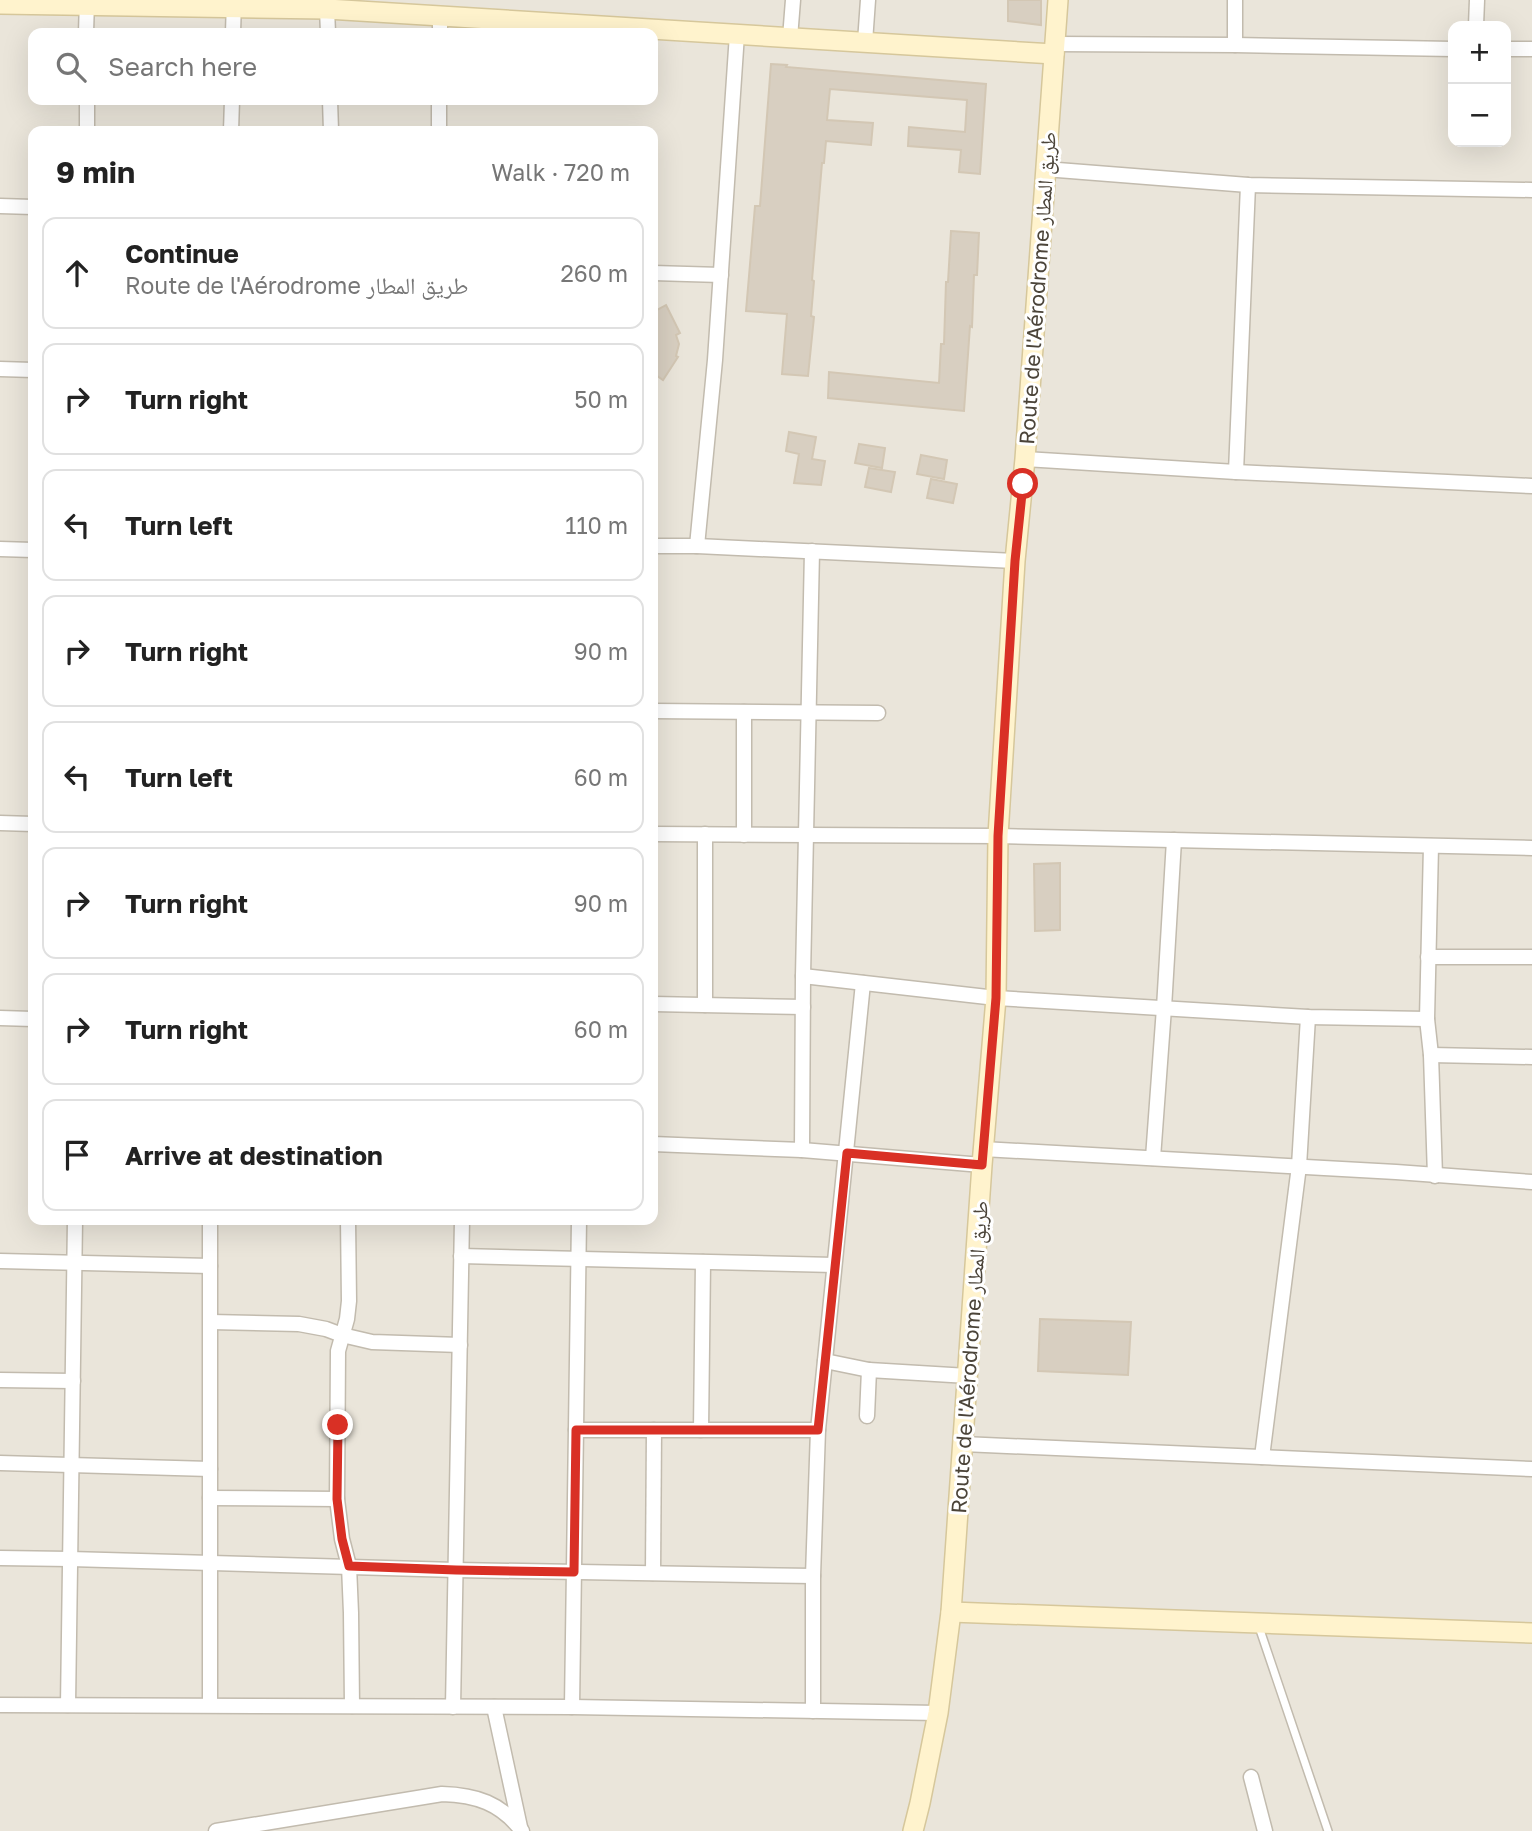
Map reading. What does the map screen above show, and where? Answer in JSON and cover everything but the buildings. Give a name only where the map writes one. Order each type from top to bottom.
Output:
[{"type":"street","points":[[790,38],[793,0]]},
{"type":"street","points":[[866,43],[868,0]]},
{"type":"street","name":"Route de l'Aérodrome طريق المطار","points":[[913,1831],[938,1713],[951,1612],[996,998],[998,836],[1015,561],[1025,459],[1058,0]]},
{"type":"street","points":[[1235,0],[1235,45]]},
{"type":"street","points":[[1476,21],[1477,0]]},
{"type":"street","points":[[86,28],[87,3]]},
{"type":"street","points":[[233,28],[234,3]]},
{"type":"street","points":[[0,4],[234,3],[327,9],[440,25],[539,28]]},
{"type":"street","points":[[327,9],[328,28]]},
{"type":"street","points":[[658,32],[866,43],[1054,49],[1235,45],[1448,49]]},
{"type":"street","points":[[697,546],[715,360],[737,34]]},
{"type":"street","points":[[1511,49],[1532,49]]},
{"type":"street","points":[[87,105],[87,126]]},
{"type":"street","points":[[231,126],[232,105]]},
{"type":"street","points":[[330,105],[331,126]]},
{"type":"street","points":[[439,105],[439,126]]},
{"type":"street","points":[[1045,169],[1248,185],[1532,190]]},
{"type":"street","points":[[1236,472],[1248,185]]},
{"type":"street","points":[[0,206],[28,207]]},
{"type":"street","points":[[658,273],[721,275]]},
{"type":"street","points":[[0,369],[28,370]]},
{"type":"street","points":[[1025,459],[1532,486]]},
{"type":"street","points":[[658,546],[1015,561]]},
{"type":"street","points":[[0,550],[28,550]]},
{"type":"street","points":[[802,1150],[812,551]]},
{"type":"street","points":[[658,710],[878,713]]},
{"type":"street","points":[[744,712],[744,835]]},
{"type":"street","points":[[0,823],[28,824]]},
{"type":"street","points":[[658,834],[998,836],[1532,848]]},
{"type":"street","points":[[705,834],[705,1005]]},
{"type":"street","points":[[1153,1158],[1174,840]]},
{"type":"street","points":[[1431,846],[1427,1018],[1431,1055],[1435,1176]]},
{"type":"street","points":[[1429,957],[1532,957]]},
{"type":"street","points":[[803,976],[996,998],[1308,1017],[1427,1018]]},
{"type":"street","points":[[813,1711],[813,1576],[818,1430],[863,983]]},
{"type":"street","points":[[658,1004],[803,1007]]},
{"type":"street","points":[[1262,1457],[1299,1166],[1308,1017]]},
{"type":"street","points":[[0,1018],[28,1019]]},
{"type":"street","points":[[1431,1055],[1532,1057]]},
{"type":"street","points":[[658,1144],[983,1157],[1153,1158],[1532,1182]]},
{"type":"street","points":[[68,1705],[75,1225]]},
{"type":"street","points":[[210,1225],[210,1705]]},
{"type":"street","points":[[348,1225],[349,1301],[338,1351],[337,1499],[342,1539],[349,1566],[352,1706]]},
{"type":"street","points":[[453,1707],[462,1225]]},
{"type":"street","points":[[572,1707],[579,1225]]},
{"type":"street","points":[[461,1256],[834,1265]]},
{"type":"street","points":[[0,1261],[210,1266]]},
{"type":"street","points":[[701,1430],[703,1262]]},
{"type":"street","points":[[211,1322],[299,1324],[372,1342],[460,1345]]},
{"type":"street","points":[[825,1361],[869,1370],[968,1376]]},
{"type":"street","points":[[867,1416],[869,1370]]},
{"type":"street","points":[[0,1380],[73,1381]]},
{"type":"street","points":[[576,1430],[818,1430]]},
{"type":"street","points":[[653,1573],[654,1430]]},
{"type":"street","points":[[963,1444],[1532,1469]]},
{"type":"street","points":[[0,1463],[210,1469]]},
{"type":"street","points":[[210,1498],[337,1499]]},
{"type":"street","points":[[0,1558],[813,1576]]},
{"type":"street","points":[[951,1612],[1532,1633]]},
{"type":"street","points":[[0,1705],[572,1707],[938,1713]]},
{"type":"street","points":[[494,1707],[522,1829]]},
{"type":"street","points":[[1251,1777],[1265,1831]]},
{"type":"street","points":[[216,1831],[268,1827],[442,1794],[480,1798],[510,1816],[522,1829]]},
{"type":"lane","points":[[1258,1624],[1328,1831]]},
{"type":"shaded area","points":[[0,0],[1532,0],[1532,1831],[0,1831]]},
{"type":"route","points":[[338,1425],[337,1499],[342,1539],[349,1566],[574,1572],[576,1430],[818,1430],[847,1153],[982,1165],[996,998],[998,836],[1015,561],[1023,484]]}]
